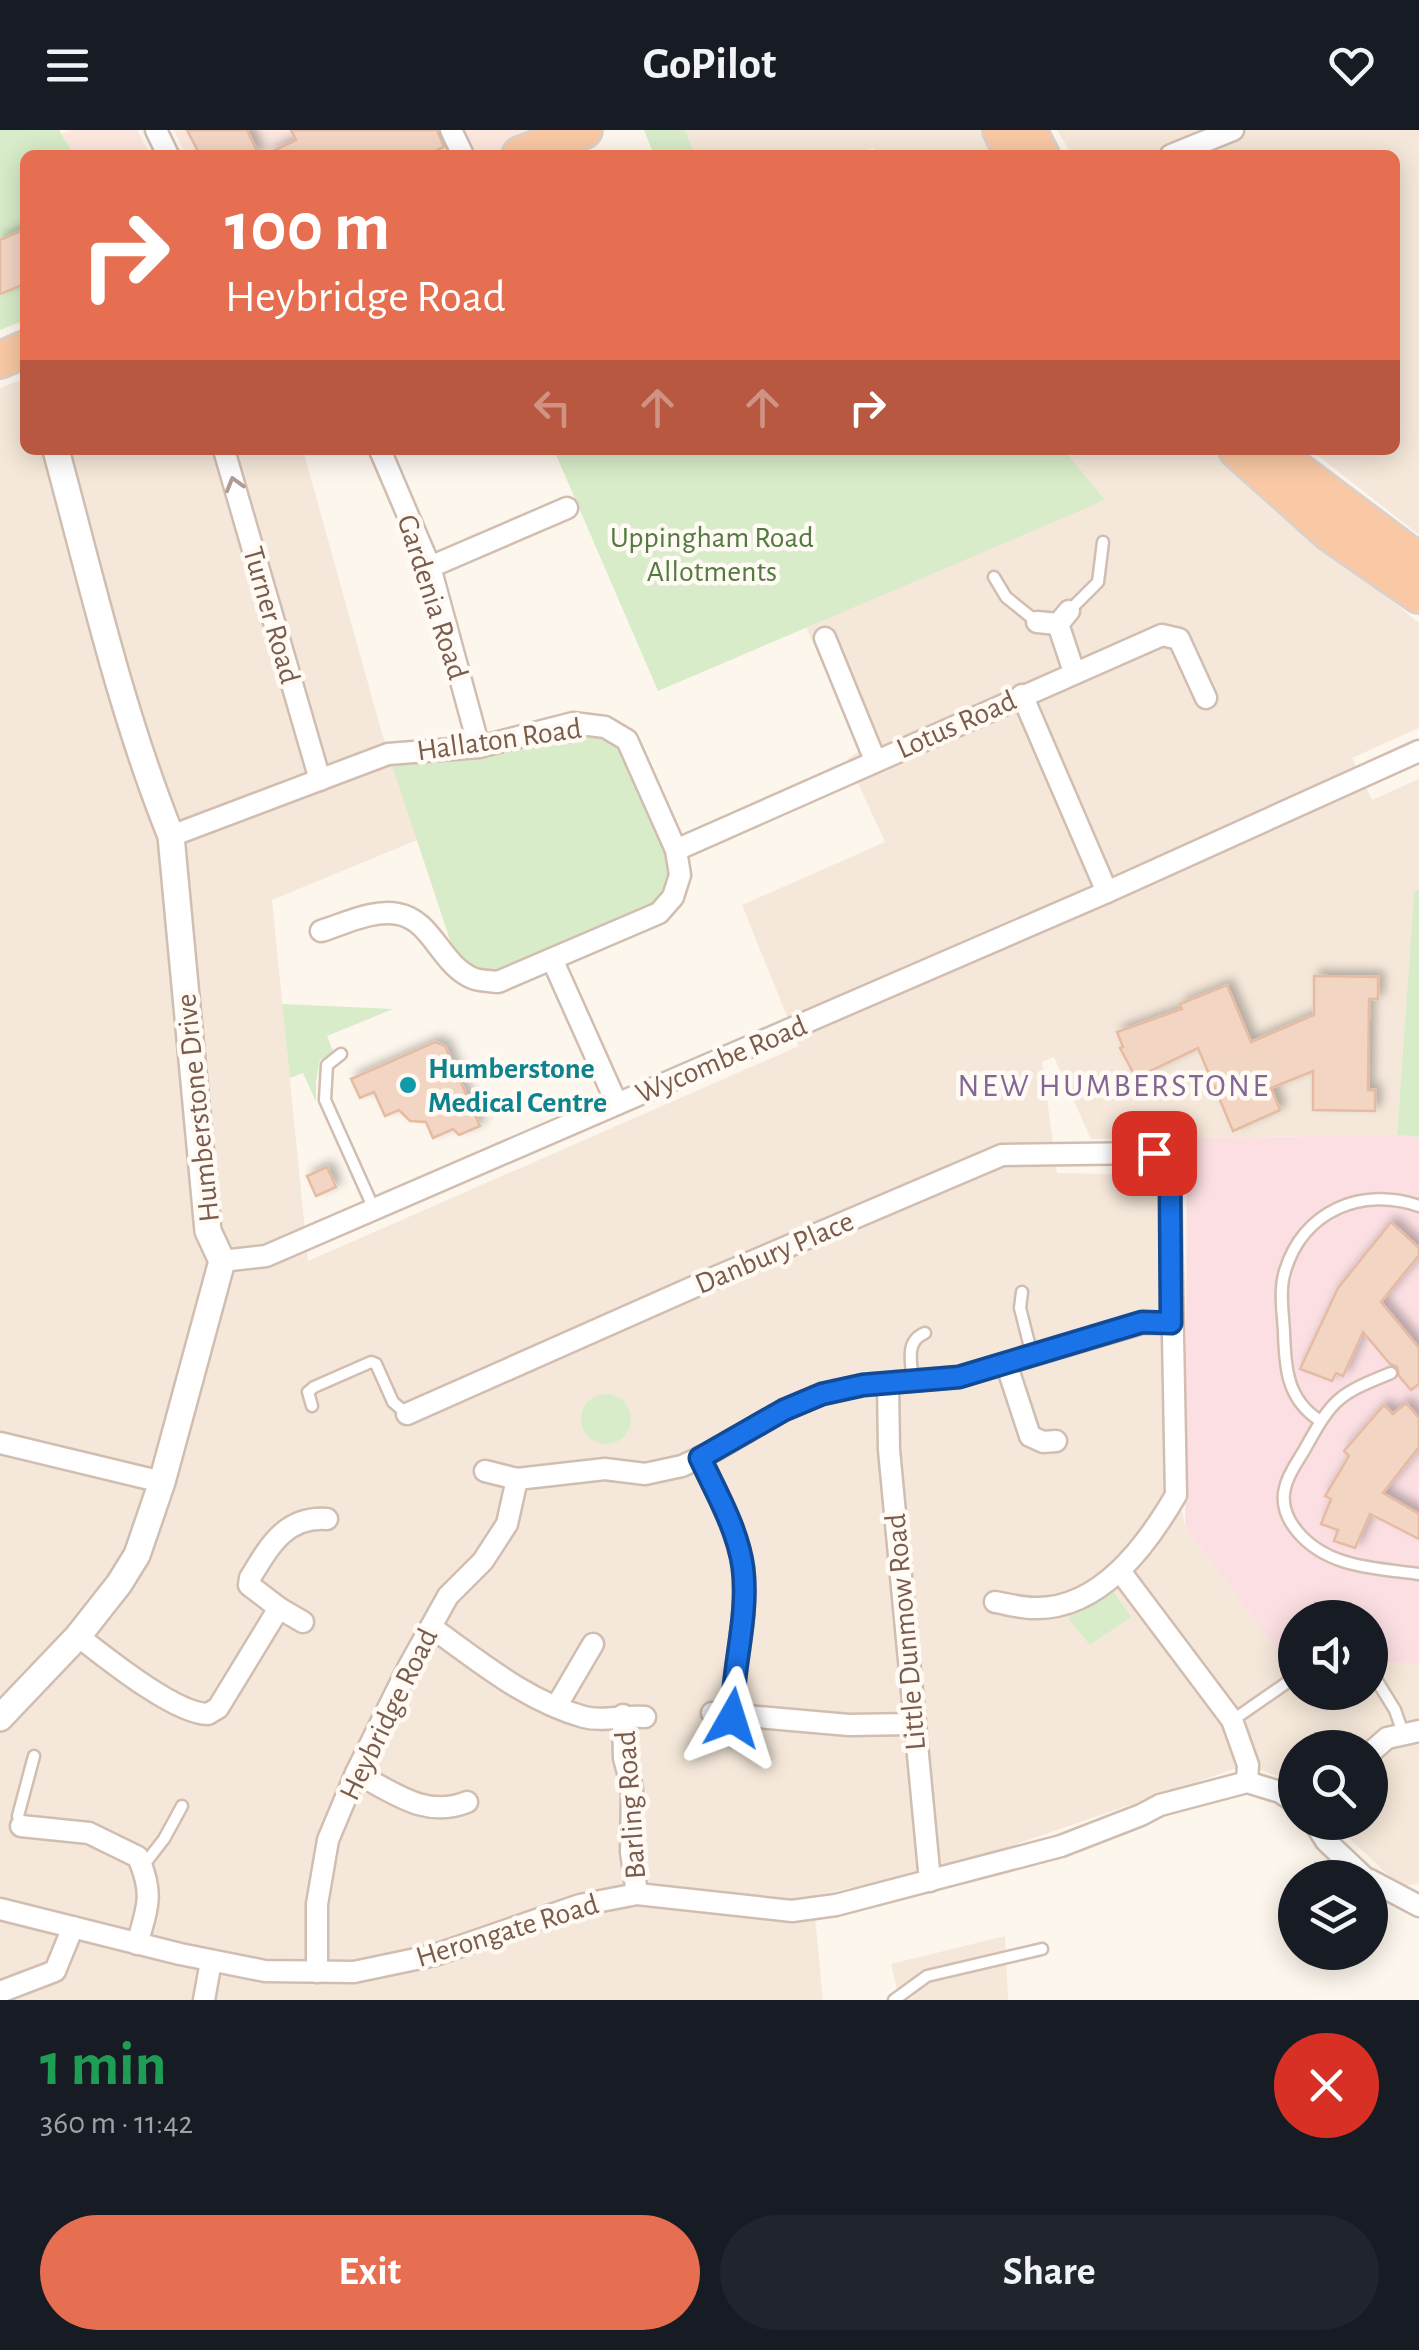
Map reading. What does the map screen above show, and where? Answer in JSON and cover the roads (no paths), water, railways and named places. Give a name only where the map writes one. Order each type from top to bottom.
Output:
[{"type":"highway","points":[[533,150],[584,130]]},
{"type":"highway","points":[[1244,455],[1341,522],[1419,562]]},
{"type":"highway","points":[[1275,455],[1419,595]]},
{"type":"street","points":[[1184,150],[1234,130]]},
{"type":"street","name":"Humberstone Drive","points":[[0,1718],[78,1636],[137,1555],[162,1482],[222,1261],[208,1231],[172,836],[154,795],[57,455]]},
{"type":"street","name":"Turner Road","points":[[225,455],[320,780]]},
{"type":"street","name":"Gardenia Road","points":[[382,455],[430,567],[479,747]]},
{"type":"street","points":[[430,567],[567,508]]},
{"type":"street","points":[[1055,619],[1074,672]]},
{"type":"street","name":"Lotus Road","points":[[676,850],[1162,635],[1179,639],[1207,682]]},
{"type":"street","points":[[825,638],[844,660],[875,760]]},
{"type":"street","points":[[1022,694],[1106,892]]},
{"type":"street","name":"Hallaton Road","points":[[172,836],[388,754],[479,747],[573,723],[605,727],[627,740],[676,850],[680,874],[674,897],[660,913],[498,982],[473,978],[450,962],[417,920],[395,913],[364,917],[321,932]]},
{"type":"street","name":"Wycombe Road","points":[[222,1261],[266,1256],[1419,752]]},
{"type":"street","points":[[552,959],[617,1104]]},
{"type":"street","name":"Danbury Place","points":[[408,1414],[433,1413],[716,1277],[1002,1155],[1154,1153],[1163,1158],[1170,1176],[1171,1323]]},
{"type":"street","points":[[485,1471],[516,1479],[605,1469],[645,1474],[700,1458],[784,1410],[822,1394],[888,1382],[959,1377],[1142,1322],[1171,1323],[1176,1495],[1159,1525],[1120,1571],[1066,1604],[1035,1608],[994,1602]]},
{"type":"street","points":[[1006,1363],[1030,1436],[1056,1442]]},
{"type":"street","name":"Little Dunmow Road","points":[[888,1382],[889,1450],[912,1724],[930,1881]]},
{"type":"street","points":[[0,1443],[162,1482]]},
{"type":"street","points":[[700,1458],[730,1524],[743,1570],[740,1648],[732,1696],[722,1716],[849,1725],[912,1724]]},
{"type":"street","name":"Heybridge Road","points":[[318,1972],[317,1904],[328,1840],[356,1773],[448,1596],[483,1561],[507,1524],[516,1479]]},
{"type":"street","points":[[302,1622],[253,1591],[250,1578],[275,1537],[292,1525],[326,1519]]},
{"type":"street","points":[[1120,1571],[1232,1720],[1248,1765],[1248,1782],[1278,1791]]},
{"type":"street","points":[[78,1636],[121,1669],[186,1709],[208,1714],[218,1708],[279,1608]]},
{"type":"street","name":"Barling Road","points":[[431,1627],[526,1695],[586,1718],[645,1717]]},
{"type":"street","points":[[556,1707],[593,1644]]},
{"type":"street","name":"Barling Road","points":[[622,1715],[624,1758],[632,1788],[631,1852],[636,1894]]},
{"type":"street","points":[[356,1773],[427,1808],[453,1808],[467,1802]]},
{"type":"street","name":"Herongate Road","points":[[0,1909],[265,1971],[354,1972],[435,1955],[580,1905],[636,1894],[792,1912],[836,1905],[1061,1846],[1160,1804],[1248,1782]]},
{"type":"street","points":[[21,1826],[89,1833],[138,1856],[150,1889],[137,1944]]},
{"type":"street","points":[[1325,1840],[1347,1860]]},
{"type":"street","points":[[1388,1890],[1419,1906]]},
{"type":"street","points":[[0,1992],[55,1971],[73,1927]]},
{"type":"street","points":[[204,2000],[211,1961]]},
{"type":"lane","points":[[994,577],[1006,598],[1055,619],[1098,582],[1103,542]]},
{"type":"lane","points":[[341,1054],[327,1065],[325,1100],[374,1209]]},
{"type":"lane","points":[[1319,1420],[1293,1392],[1285,1369],[1282,1289],[1291,1254],[1315,1221],[1348,1203],[1388,1198],[1419,1206]]},
{"type":"lane","points":[[1022,1292],[1020,1308],[1032,1355]]},
{"type":"lane","points":[[914,1380],[912,1344],[925,1332]]},
{"type":"lane","points":[[312,1406],[308,1392],[314,1387],[371,1362],[376,1364],[393,1402],[408,1414]]},
{"type":"lane","points":[[1391,1374],[1349,1390],[1319,1420],[1285,1485],[1285,1510],[1292,1524],[1317,1550],[1336,1560],[1419,1574]]},
{"type":"lane","points":[[1232,1720],[1278,1689]]},
{"type":"lane","points":[[1388,1700],[1411,1732]]},
{"type":"lane","points":[[21,1826],[18,1816],[34,1756]]},
{"type":"lane","points":[[142,1867],[164,1839],[182,1806]]},
{"type":"lane","points":[[894,2000],[927,1976],[1042,1948]]},
{"type":"place","name":"Humberstone Medical Centre","points":[[408,1085]]},
{"type":"district","name":"NEW HUMBERSTONE","points":[[1114,1085]]},
{"type":"park label","name":"Uppingham Road Allotments","points":[[712,554]]}]
